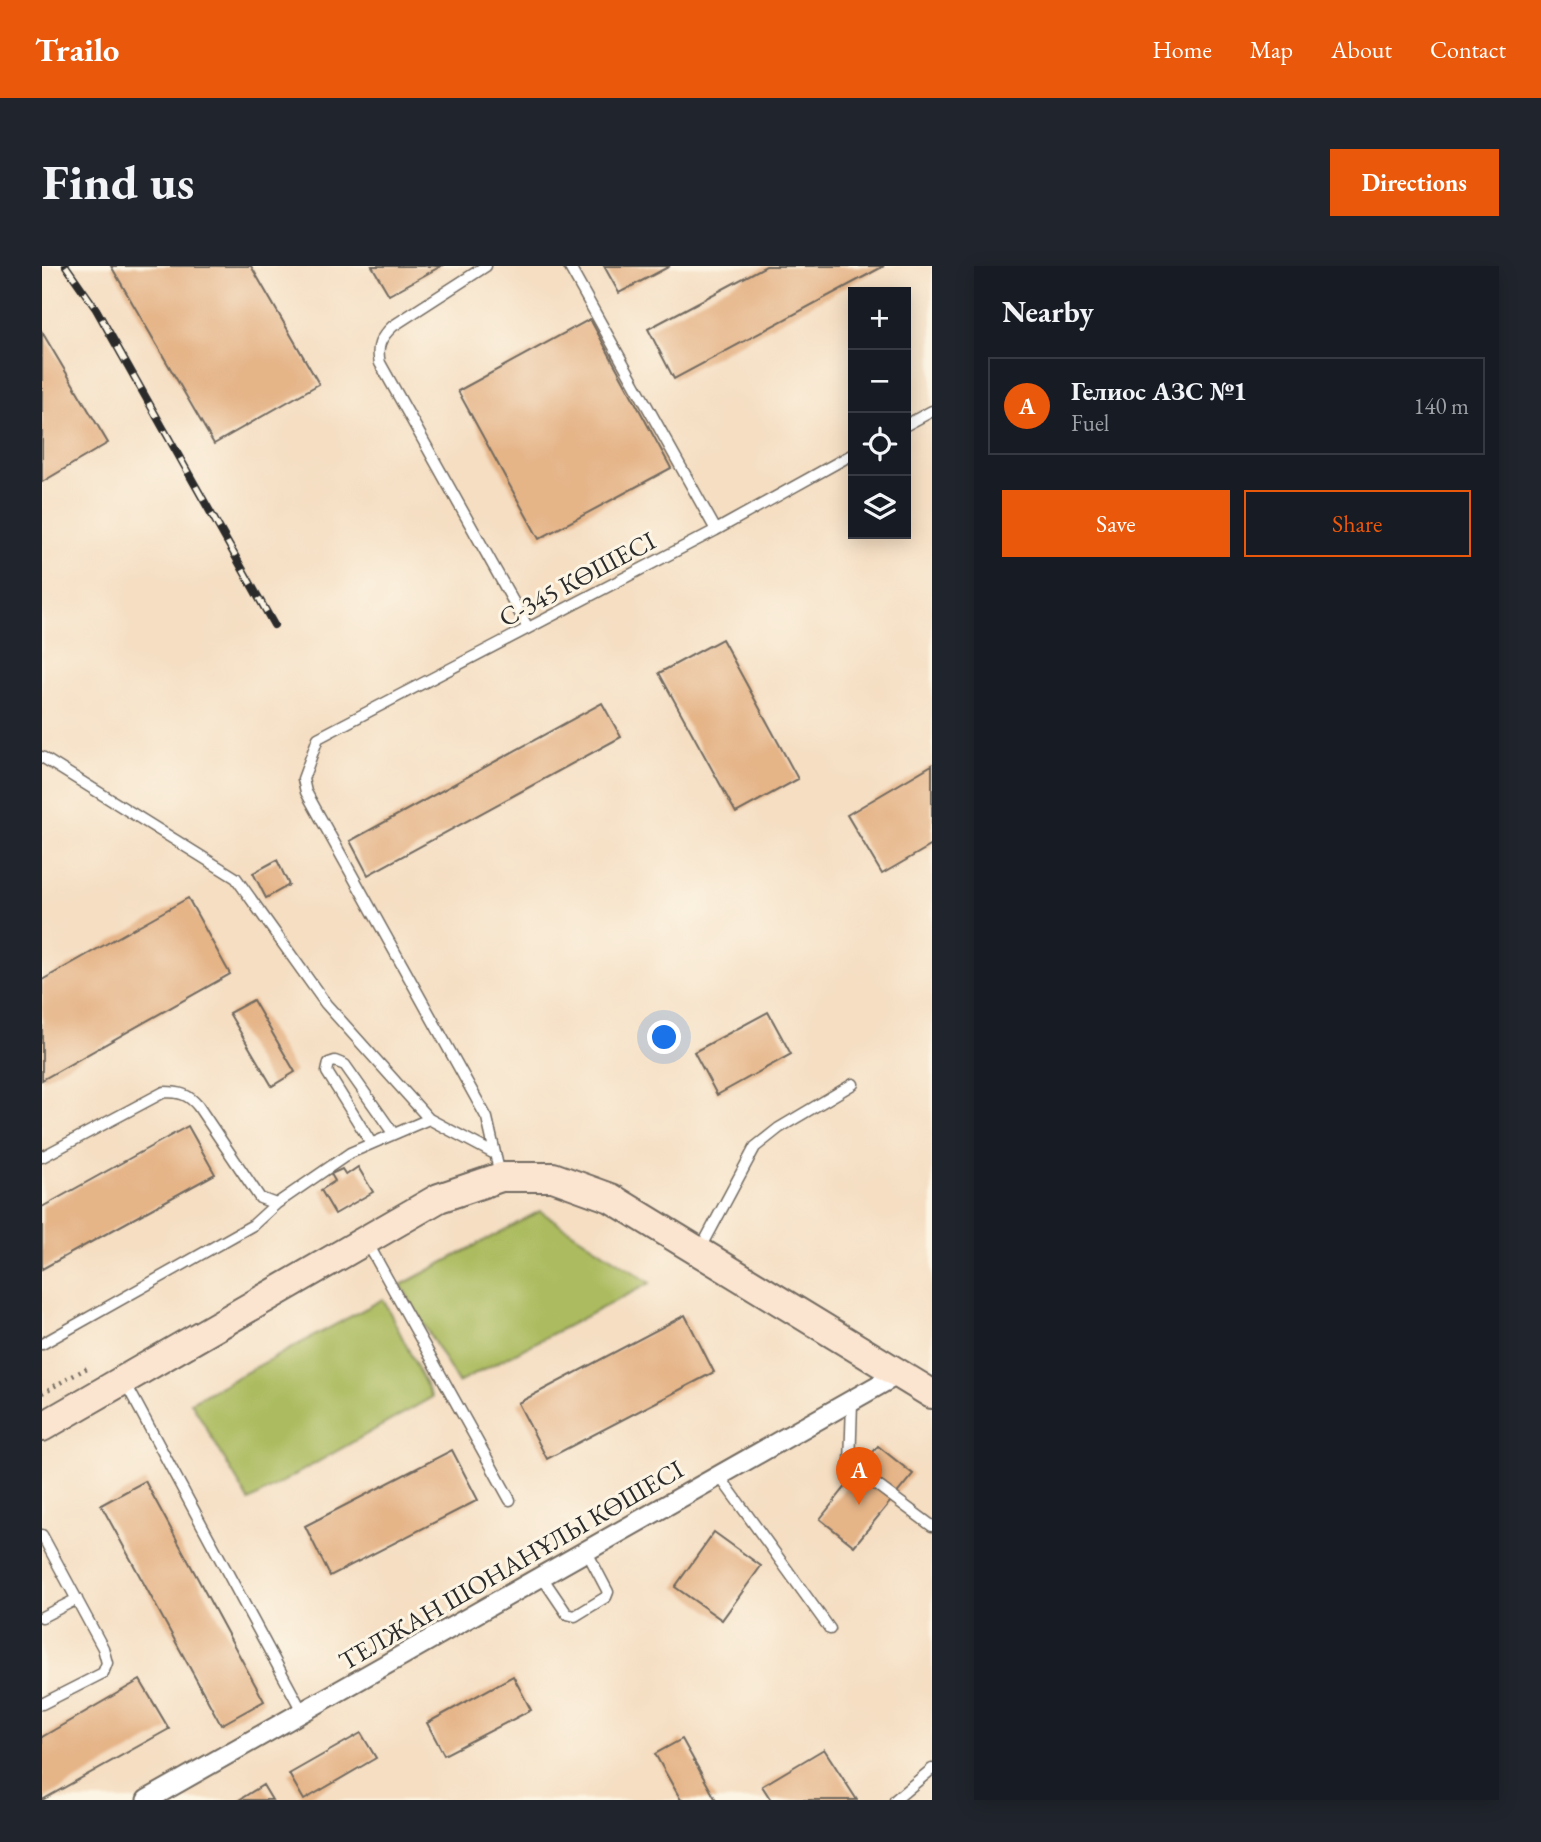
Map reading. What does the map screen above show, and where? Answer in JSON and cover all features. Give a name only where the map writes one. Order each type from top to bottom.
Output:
[{"type":"main road","points":[[42,1427],[497,1165],[553,1177],[611,1198],[932,1394]]},
{"type":"street","name":"ТЕЛЖАН ШОНАНҰЛЫ КӨШЕСІ","points":[[148,1800],[900,1373]]},
{"type":"lane","points":[[486,266],[393,326],[384,334],[377,350],[380,363],[528,628]]},
{"type":"lane","points":[[569,266],[716,530]]},
{"type":"lane","points":[[911,422],[932,411]]},
{"type":"lane","name":"С-345 КӨШЕСІ","points":[[497,1165],[487,1118],[306,792],[303,779],[318,738],[716,530],[848,457]]},
{"type":"lane","points":[[42,757],[236,878],[326,1004],[429,1119],[497,1165]]},
{"type":"lane","points":[[371,1143],[327,1072],[329,1063],[335,1060],[345,1065],[393,1133]]},
{"type":"lane","points":[[699,1251],[755,1147],[779,1128],[853,1084]]},
{"type":"lane","points":[[42,1157],[164,1092],[179,1092],[191,1097],[198,1106],[260,1198],[276,1204]]},
{"type":"lane","points":[[42,1344],[254,1225],[276,1204],[350,1153],[429,1119]]},
{"type":"lane","points":[[366,1240],[510,1500]]},
{"type":"lane","points":[[124,1379],[303,1713]]},
{"type":"lane","points":[[852,1402],[850,1465],[932,1526]]},
{"type":"lane","points":[[720,1477],[830,1629]]},
{"type":"lane","points":[[42,1535],[103,1648],[107,1663],[103,1672],[42,1704]]},
{"type":"lane","points":[[542,1577],[567,1614],[575,1616],[606,1597],[607,1592],[587,1552]]},
{"type":"lane","points":[[42,1617],[76,1599]]},
{"type":"lane","points":[[895,1800],[932,1769]]},
{"type":"green space","points":[[540,1211],[650,1283],[458,1383],[401,1285]]},
{"type":"green space","points":[[383,1299],[432,1397],[249,1501],[191,1402]]},
{"type":"building","points":[[111,266],[251,266],[319,384],[214,444]]},
{"type":"building","points":[[372,266],[441,266],[389,295]]},
{"type":"building","points":[[604,266],[670,266],[619,293]]},
{"type":"building","points":[[766,266],[884,266],[674,379],[648,329]]},
{"type":"building","points":[[590,319],[671,468],[539,539],[458,391]]},
{"type":"building","points":[[42,332],[108,443],[42,482]]},
{"type":"building","points":[[722,639],[798,779],[736,813],[659,673]]},
{"type":"building","points":[[602,703],[621,737],[368,875],[350,841]]},
{"type":"building","points":[[932,765],[932,845],[882,874],[847,815]]},
{"type":"building","points":[[277,860],[289,885],[266,898],[253,873]]},
{"type":"building","points":[[188,898],[230,974],[42,1080],[42,980]]},
{"type":"building","points":[[253,1000],[295,1072],[272,1086],[229,1013]]},
{"type":"building","points":[[768,1012],[791,1054],[717,1095],[694,1052]]},
{"type":"building","points":[[188,1126],[215,1174],[42,1269],[42,1207]]},
{"type":"building","points":[[358,1167],[373,1192],[335,1214],[321,1190],[335,1181],[331,1174],[342,1169],[346,1175]]},
{"type":"building","points":[[685,1315],[714,1372],[547,1459],[518,1403]]},
{"type":"building","points":[[878,1446],[913,1474],[854,1546],[820,1519]]},
{"type":"building","points":[[452,1450],[478,1500],[330,1576],[305,1526]]},
{"type":"building","points":[[145,1481],[264,1701],[221,1725],[101,1505]]},
{"type":"building","points":[[714,1532],[761,1566],[722,1620],[675,1587]]},
{"type":"building","points":[[513,1676],[531,1710],[444,1755],[427,1723]]},
{"type":"building","points":[[140,1680],[169,1729],[42,1800],[42,1737]]},
{"type":"building","points":[[361,1733],[376,1758],[304,1800],[289,1774]]},
{"type":"building","points":[[682,1739],[716,1800],[681,1800],[655,1754]]},
{"type":"building","points":[[824,1749],[857,1800],[771,1800],[762,1786]]},
{"type":"building","points":[[263,1785],[272,1800],[239,1800]]},
{"type":"railway","points":[[66,266],[96,309],[274,625]]},
{"type":"place","name":"Гелиос АЗС №1","points":[[859,1505]]}]
